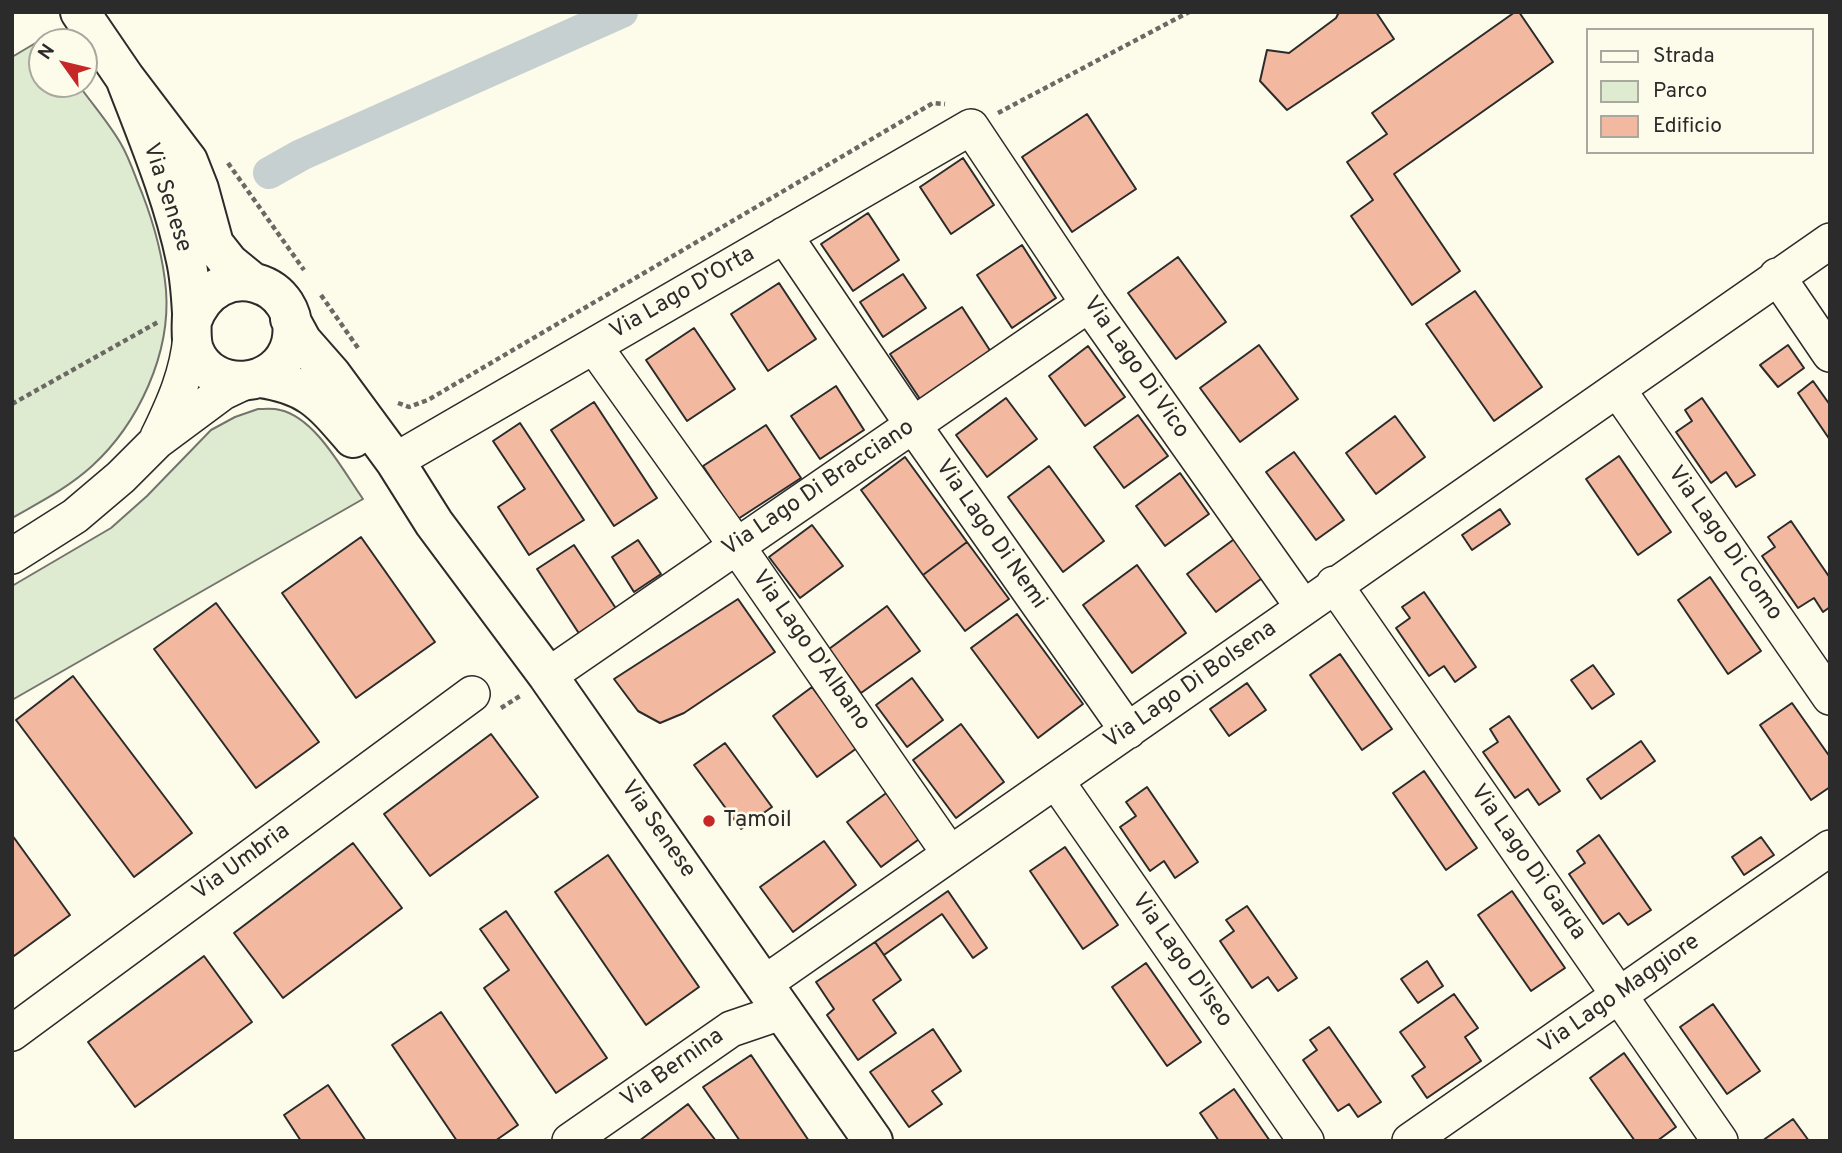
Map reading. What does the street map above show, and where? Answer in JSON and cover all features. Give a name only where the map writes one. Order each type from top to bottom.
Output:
[{"type":"main road","name":"Via Senese","points":[[80,12],[125,79],[188,161],[199,189],[214,244],[229,263],[251,281],[266,286],[279,296],[302,341],[331,374],[395,461],[434,523],[548,676],[873,1141]]},
{"type":"main road","name":"Via Senese","points":[[125,79],[169,194],[181,235],[191,284],[182,325],[202,363],[213,373],[228,380],[286,382],[302,389],[320,402],[382,472],[434,523]]},
{"type":"main road","points":[[182,325],[206,294],[234,281],[251,281]]},
{"type":"main road","points":[[252,380],[274,370],[285,357],[291,342],[290,318]]},
{"type":"street","name":"Via Lago D'Orta","points":[[395,461],[971,127]]},
{"type":"street","name":"Via Lago Di Vico","points":[[971,127],[1089,304],[1303,607]]},
{"type":"street","name":"Via Lago Di Nemi","points":[[783,235],[1128,731]]},
{"type":"street","name":"Via Lago Di Bolsena","points":[[774,997],[950,854],[1830,241]]},
{"type":"street","points":[[1777,276],[1830,354]]},
{"type":"street","name":"Via Lago Di Bracciano","points":[[548,676],[1089,304]]},
{"type":"street","points":[[157,441],[189,362],[182,325]]},
{"type":"street","name":"Via Lago D'Albano","points":[[594,346],[950,854]]},
{"type":"street","points":[[12,555],[75,516],[121,477],[157,441],[223,392],[252,380]]},
{"type":"street","name":"Via Lago Di Como","points":[[1618,390],[1830,697]]},
{"type":"street","name":"Via Lago Di Garda","points":[[1334,584],[1720,1141]]},
{"type":"street","name":"Via Umbria","points":[[12,1033],[472,694]]},
{"type":"street","name":"Via Lago D'Iseo","points":[[1056,781],[1306,1141]]},
{"type":"street","name":"Via Lago Maggiore","points":[[1410,1141],[1830,848]]},
{"type":"street","name":"Via Bernina","points":[[570,1141],[774,997]]},
{"type":"path","points":[[393,399],[400,405],[409,407],[428,400],[933,103],[950,106],[971,127],[1189,12]]},
{"type":"path","points":[[228,162],[307,275]]},
{"type":"path","points":[[314,286],[362,354]]},
{"type":"path","points":[[12,404],[182,325]]},
{"type":"path","points":[[472,694],[501,708],[548,676]]},
{"type":"green space","points":[[28,48],[28,98],[88,98],[121,144],[146,205],[157,241],[165,278],[166,314],[157,363],[137,409],[124,430],[83,474],[12,518],[12,57]]},
{"type":"green space","points":[[258,409],[280,410],[305,423],[328,447],[363,499],[12,700],[12,586],[111,528],[147,496],[211,430]]},
{"type":"building","points":[[1339,12],[1376,12],[1394,39],[1287,110],[1260,81],[1267,50],[1289,53],[1336,18]]},
{"type":"building","points":[[1515,12],[1519,12],[1553,62],[1394,174],[1460,271],[1412,305],[1351,216],[1373,200],[1347,162],[1387,134],[1372,113]]},
{"type":"building","points":[[1087,114],[1136,189],[1072,232],[1022,157]]},
{"type":"building","points":[[963,158],[994,205],[951,234],[920,187]]},
{"type":"building","points":[[868,213],[899,260],[853,291],[821,244]]},
{"type":"building","points":[[1022,245],[1056,298],[1012,328],[977,275]]},
{"type":"building","points":[[1178,257],[1226,322],[1176,359],[1128,293]]},
{"type":"building","points":[[903,274],[926,308],[883,337],[860,302]]},
{"type":"building","points":[[779,283],[816,339],[768,371],[731,314]]},
{"type":"building","points":[[1475,291],[1542,387],[1494,421],[1426,324]]},
{"type":"building","points":[[962,307],[991,352],[920,399],[890,354]]},
{"type":"building","points":[[694,328],[735,389],[687,421],[646,360]]},
{"type":"building","points":[[1259,345],[1298,399],[1240,442],[1200,388]]},
{"type":"building","points":[[1788,345],[1804,368],[1778,387],[1760,365]]},
{"type":"building","points":[[1088,346],[1125,397],[1085,426],[1049,376]]},
{"type":"building","points":[[1813,381],[1830,405],[1830,440],[1798,393]]},
{"type":"building","points":[[836,386],[864,430],[820,459],[791,416]]},
{"type":"building","points":[[1006,398],[1037,439],[987,477],[956,435]]},
{"type":"building","points":[[1702,398],[1755,475],[1736,487],[1726,472],[1711,483],[1676,432],[1692,421],[1685,410]]},
{"type":"building","points":[[594,402],[657,498],[614,526],[551,430]]},
{"type":"building","points":[[1138,415],[1168,456],[1124,488],[1094,447]]},
{"type":"building","points":[[1395,416],[1425,457],[1376,494],[1346,453]]},
{"type":"building","points":[[520,423],[584,520],[529,555],[498,507],[525,489],[493,441]]},
{"type":"building","points":[[766,425],[801,478],[738,519],[703,466]]},
{"type":"building","points":[[1294,452],[1344,520],[1316,540],[1266,472]]},
{"type":"building","points":[[1619,456],[1671,532],[1638,555],[1586,479]]},
{"type":"building","points":[[905,457],[967,542],[923,575],[861,490]]},
{"type":"building","points":[[1049,466],[1104,541],[1063,572],[1008,497]]},
{"type":"building","points":[[1180,473],[1209,514],[1165,546],[1136,506]]},
{"type":"building","points":[[1500,509],[1510,524],[1472,550],[1462,535]]},
{"type":"building","points":[[1791,521],[1830,578],[1830,607],[1823,612],[1814,598],[1798,608],[1762,556],[1775,547],[1768,537]]},
{"type":"building","points":[[812,525],[843,566],[800,598],[769,557]]},
{"type":"building","points":[[361,537],[435,642],[356,698],[282,593]]},
{"type":"building","points":[[1237,537],[1265,576],[1216,612],[1187,574]]},
{"type":"building","points":[[638,540],[661,574],[634,592],[612,557]]},
{"type":"building","points":[[967,542],[1009,599],[965,631],[923,575]]},
{"type":"building","points":[[574,545],[617,610],[580,635],[537,569]]},
{"type":"building","points":[[1137,565],[1186,633],[1132,673],[1083,605]]},
{"type":"building","points":[[1710,577],[1761,651],[1728,674],[1678,600]]},
{"type":"building","points":[[1424,592],[1476,667],[1455,682],[1444,666],[1429,676],[1396,628],[1410,618],[1402,607]]},
{"type":"building","points":[[738,599],[775,652],[684,713],[660,723],[638,711],[614,679]]},
{"type":"building","points":[[216,603],[319,742],[256,788],[154,649]]},
{"type":"building","points":[[887,606],[920,651],[861,693],[829,649]]},
{"type":"building","points":[[1017,614],[1083,704],[1038,738],[971,648]]},
{"type":"building","points":[[1340,654],[1392,729],[1362,750],[1310,675]]},
{"type":"building","points":[[1593,665],[1614,694],[1592,709],[1571,680]]},
{"type":"building","points":[[73,676],[192,833],[134,877],[16,720]]},
{"type":"building","points":[[912,678],[943,720],[907,747],[876,705]]},
{"type":"building","points":[[1247,683],[1266,710],[1229,736],[1210,709]]},
{"type":"building","points":[[812,687],[857,748],[817,777],[773,716]]},
{"type":"building","points":[[1792,703],[1830,757],[1830,787],[1811,800],[1760,725]]},
{"type":"building","points":[[1509,716],[1560,791],[1539,805],[1528,789],[1515,798],[1483,752],[1498,742],[1490,729]]},
{"type":"building","points":[[961,724],[1004,782],[956,818],[913,760]]},
{"type":"building","points":[[491,734],[538,797],[430,876],[384,814]]},
{"type":"building","points":[[1641,741],[1655,761],[1601,799],[1587,779]]},
{"type":"building","points":[[725,743],[772,807],[741,829],[694,765]]},
{"type":"building","points":[[1424,771],[1477,848],[1446,870],[1393,793]]},
{"type":"building","points":[[1147,787],[1198,862],[1175,878],[1164,861],[1150,871],[1120,827],[1136,816],[1126,802]]},
{"type":"building","points":[[889,791],[922,837],[881,867],[847,822]]},
{"type":"building","points":[[12,835],[70,915],[14,956],[12,953]]},
{"type":"building","points":[[1599,835],[1651,910],[1628,925],[1619,913],[1603,924],[1569,874],[1585,863],[1577,851]]},
{"type":"building","points":[[1761,837],[1774,855],[1744,875],[1732,857]]},
{"type":"building","points":[[824,841],[856,885],[793,932],[760,887]]},
{"type":"building","points":[[353,843],[402,908],[283,998],[234,933]]},
{"type":"building","points":[[1065,847],[1118,925],[1083,949],[1030,871]]},
{"type":"building","points":[[608,855],[699,987],[646,1025],[555,892]]},
{"type":"building","points":[[948,891],[987,948],[973,958],[942,914],[884,955],[875,942]]},
{"type":"building","points":[[1512,891],[1565,968],[1531,991],[1478,915]]},
{"type":"building","points":[[1247,906],[1297,978],[1278,991],[1268,977],[1252,988],[1220,941],[1234,931],[1226,920]]},
{"type":"building","points":[[506,911],[607,1058],[556,1093],[484,988],[509,970],[480,929]]},
{"type":"building","points":[[875,942],[901,980],[873,1000],[896,1033],[858,1060],[827,1015],[834,1009],[816,982]]},
{"type":"building","points":[[204,956],[252,1022],[135,1107],[88,1042]]},
{"type":"building","points":[[1427,961],[1443,986],[1418,1003],[1401,979]]},
{"type":"building","points":[[1146,963],[1201,1042],[1167,1066],[1112,987]]},
{"type":"building","points":[[1454,994],[1478,1028],[1465,1037],[1481,1061],[1427,1098],[1412,1076],[1425,1067],[1400,1032]]},
{"type":"building","points":[[1713,1004],[1760,1071],[1727,1094],[1680,1027]]},
{"type":"building","points":[[441,1012],[518,1125],[495,1141],[457,1141],[392,1045]]},
{"type":"building","points":[[1329,1027],[1381,1102],[1358,1117],[1349,1104],[1338,1111],[1303,1060],[1317,1050],[1310,1040]]},
{"type":"building","points":[[933,1029],[961,1071],[932,1091],[942,1104],[909,1127],[870,1072]]},
{"type":"building","points":[[1624,1053],[1676,1127],[1657,1141],[1635,1141],[1590,1078]]},
{"type":"building","points":[[751,1055],[809,1141],[740,1141],[703,1087]]},
{"type":"building","points":[[328,1085],[366,1141],[301,1141],[284,1115]]},
{"type":"building","points":[[1234,1089],[1270,1141],[1219,1141],[1200,1113]]},
{"type":"building","points":[[688,1104],[716,1141],[639,1141]]},
{"type":"building","points":[[1793,1119],[1809,1141],[1762,1141]]},
{"type":"waterway","points":[[269,173],[301,155],[622,12]]},
{"type":"place","name":"Tamoil","points":[[709,821]]}]
